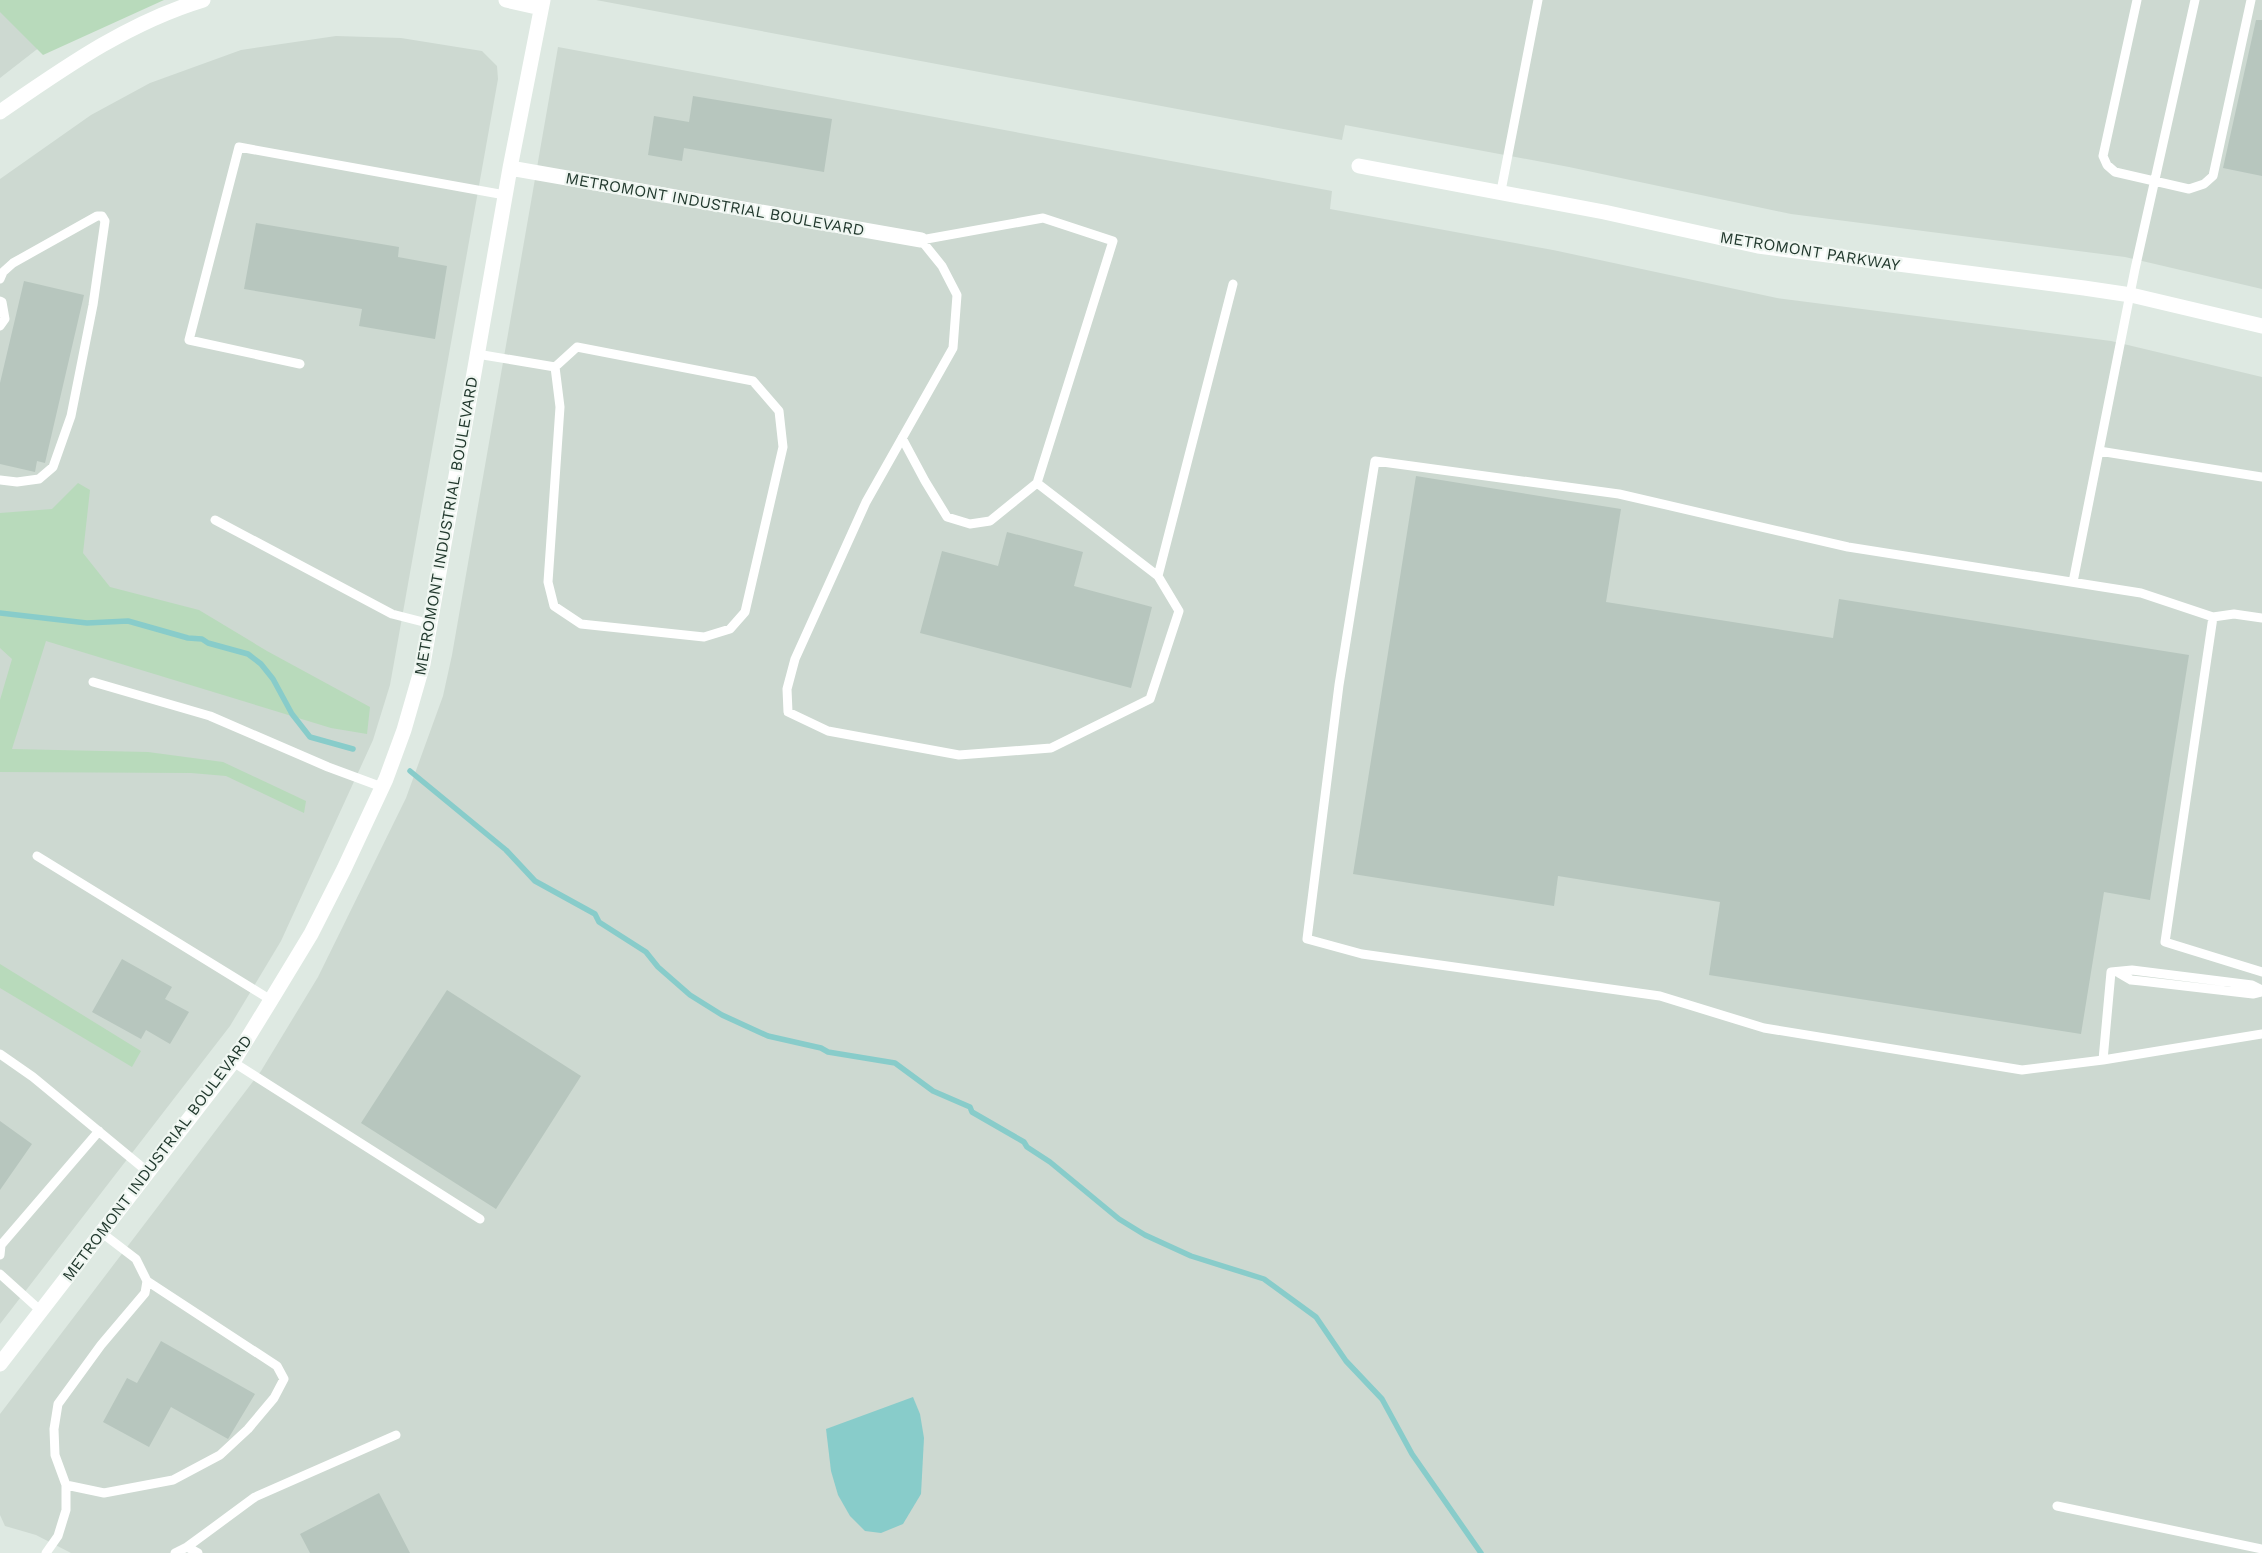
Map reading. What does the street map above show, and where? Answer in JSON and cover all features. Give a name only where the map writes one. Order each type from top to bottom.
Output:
[{"type":"street","points":[[0,112],[102,44],[144,23],[203,0]]},
{"type":"street","points":[[506,0],[542,4]]},
{"type":"street","name":"METROMONT INDUSTRIAL BOULEVARD","points":[[0,1363],[233,1062],[311,934],[382,787],[417,688],[431,624],[505,195],[542,4]]},
{"type":"street","name":"METROMONT PARKWAY","points":[[1359,166],[1501,191],[1758,246],[2131,296],[2262,326]]},
{"type":"street","name":"METROMONT INDUSTRIAL BOULEVARD","points":[[510,168],[921,240]]},
{"type":"lane","points":[[1501,191],[1538,0]]},
{"type":"lane","points":[[2137,0],[2103,156],[2107,165],[2115,172],[2189,189],[2204,184],[2213,176],[2251,0]]},
{"type":"lane","points":[[2073,582],[2155,181],[2195,0]]},
{"type":"lane","points":[[300,364],[189,340],[239,147],[505,195]]},
{"type":"lane","points":[[0,279],[3,272],[12,263],[97,216],[102,216],[105,221],[93,305],[71,416],[53,468],[39,479],[17,482],[0,480]]},
{"type":"lane","points":[[902,438],[947,517],[970,524],[990,521],[1037,483],[1113,241],[1043,218],[921,240],[942,266],[957,295],[953,348],[902,438],[866,502],[795,660],[787,689],[788,712],[828,731],[959,755],[1051,748],[1150,699],[1179,611],[1158,576],[1037,483]]},
{"type":"lane","points":[[1158,576],[1233,284]]},
{"type":"lane","points":[[0,301],[2,302],[5,319],[0,326]]},
{"type":"lane","points":[[477,354],[555,366],[577,347],[753,381],[779,411],[783,447],[745,612],[730,628],[704,637],[582,624],[554,606],[548,582],[560,407],[555,366]]},
{"type":"lane","points":[[2099,451],[2262,477]]},
{"type":"lane","points":[[2262,618],[2234,614],[2213,617],[2141,593],[1848,547],[1619,494],[1375,462],[1339,685],[1307,939],[1362,954],[1660,996],[1764,1028],[2022,1070],[2103,1060],[2262,1034]]},
{"type":"lane","points":[[215,520],[392,614],[431,624]]},
{"type":"lane","points":[[2213,617],[2165,942],[2262,972]]},
{"type":"lane","points":[[93,682],[210,716],[328,767],[382,787]]},
{"type":"lane","points":[[37,856],[271,1000]]},
{"type":"lane","points":[[2103,1060],[2111,972],[2119,973],[2131,980],[2253,994],[2262,991]]},
{"type":"lane","points":[[0,1054],[33,1077],[148,1172]]},
{"type":"lane","points":[[233,1062],[480,1219]]},
{"type":"lane","points":[[0,1255],[1,1245],[99,1131]]},
{"type":"lane","points":[[46,1553],[58,1536],[66,1510],[66,1485],[55,1455],[54,1429],[58,1404],[101,1345],[146,1293],[147,1281],[136,1259],[102,1232]]},
{"type":"lane","points":[[0,1274],[41,1311]]},
{"type":"lane","points":[[66,1485],[104,1493],[173,1480],[220,1455],[248,1429],[274,1398],[284,1379],[277,1366],[147,1281]]},
{"type":"lane","points":[[175,1553],[187,1547],[255,1497],[396,1436]]},
{"type":"lane","points":[[2057,1506],[2262,1549]]},
{"type":"lane","points":[[187,1547],[198,1553]]},
{"type":"shaded area","points":[[0,0],[129,0],[36,50],[0,78]]},
{"type":"shaded area","points":[[596,0],[2262,0],[2262,289],[2125,257],[1791,214],[1569,167],[1345,125],[1342,140]]},
{"type":"shaded area","points":[[336,36],[401,38],[482,51],[497,66],[498,79],[390,685],[373,740],[281,941],[230,1026],[0,1324],[0,179],[91,115],[150,83],[241,50]]},
{"type":"shaded area","points":[[558,47],[1332,191],[1330,209],[1553,250],[1777,298],[2111,341],[2262,377],[2262,1553],[71,1553],[36,1535],[5,1526],[0,1515],[0,1414],[261,1071],[318,977],[406,798],[443,696],[452,655]]},
{"type":"green space","points":[[0,0],[164,0],[43,55],[0,12]]},
{"type":"green space","points":[[78,483],[90,490],[83,553],[110,587],[199,610],[267,651],[370,707],[367,734],[331,728],[46,641],[12,749],[148,752],[223,762],[306,801],[304,813],[226,776],[191,773],[0,772],[0,700],[12,659],[0,648],[0,513],[52,509]]},
{"type":"green space","points":[[0,964],[141,1051],[132,1067],[0,988]]},
{"type":"water","points":[[913,1397],[920,1414],[924,1438],[921,1494],[903,1524],[881,1533],[865,1531],[850,1516],[838,1495],[831,1471],[826,1429]]},
{"type":"building","points":[[2256,20],[2262,20],[2262,176],[2223,168]]},
{"type":"building","points":[[693,96],[832,119],[824,172],[684,148],[682,161],[648,155],[654,116],[689,122]]},
{"type":"building","points":[[256,223],[399,247],[398,257],[447,266],[435,339],[359,326],[362,309],[244,289]]},
{"type":"building","points":[[24,281],[84,295],[45,463],[37,461],[35,472],[0,464],[0,383]]},
{"type":"building","points":[[1416,476],[1621,509],[1606,602],[1833,638],[1839,599],[2189,655],[2150,900],[2104,892],[2081,1034],[1709,975],[1720,902],[1558,876],[1554,906],[1353,874]]},
{"type":"building","points":[[1007,532],[1083,552],[1074,586],[1152,607],[1131,688],[920,633],[942,551],[998,566]]},
{"type":"building","points":[[122,959],[172,987],[165,999],[189,1012],[170,1044],[146,1030],[141,1039],[92,1012]]},
{"type":"building","points":[[447,990],[581,1076],[496,1209],[361,1123]]},
{"type":"building","points":[[0,1121],[32,1144],[0,1190]]},
{"type":"building","points":[[161,1341],[255,1394],[228,1439],[171,1407],[149,1447],[103,1422],[127,1378],[137,1383]]},
{"type":"building","points":[[379,1493],[410,1553],[310,1553],[300,1534]]},
{"type":"waterway","points":[[0,613],[87,623],[128,621],[188,638],[202,639],[208,643],[248,654],[261,664],[273,679],[292,714],[310,737],[353,749]]},
{"type":"waterway","points":[[410,771],[506,850],[535,881],[595,914],[599,922],[646,952],[658,967],[690,995],[722,1015],[768,1036],[821,1048],[828,1052],[895,1063],[933,1091],[970,1107],[972,1112],[1024,1142],[1027,1147],[1050,1162],[1119,1219],[1145,1235],[1191,1256],[1264,1279],[1316,1317],[1346,1361],[1382,1399],[1412,1454],[1481,1553]]}]
